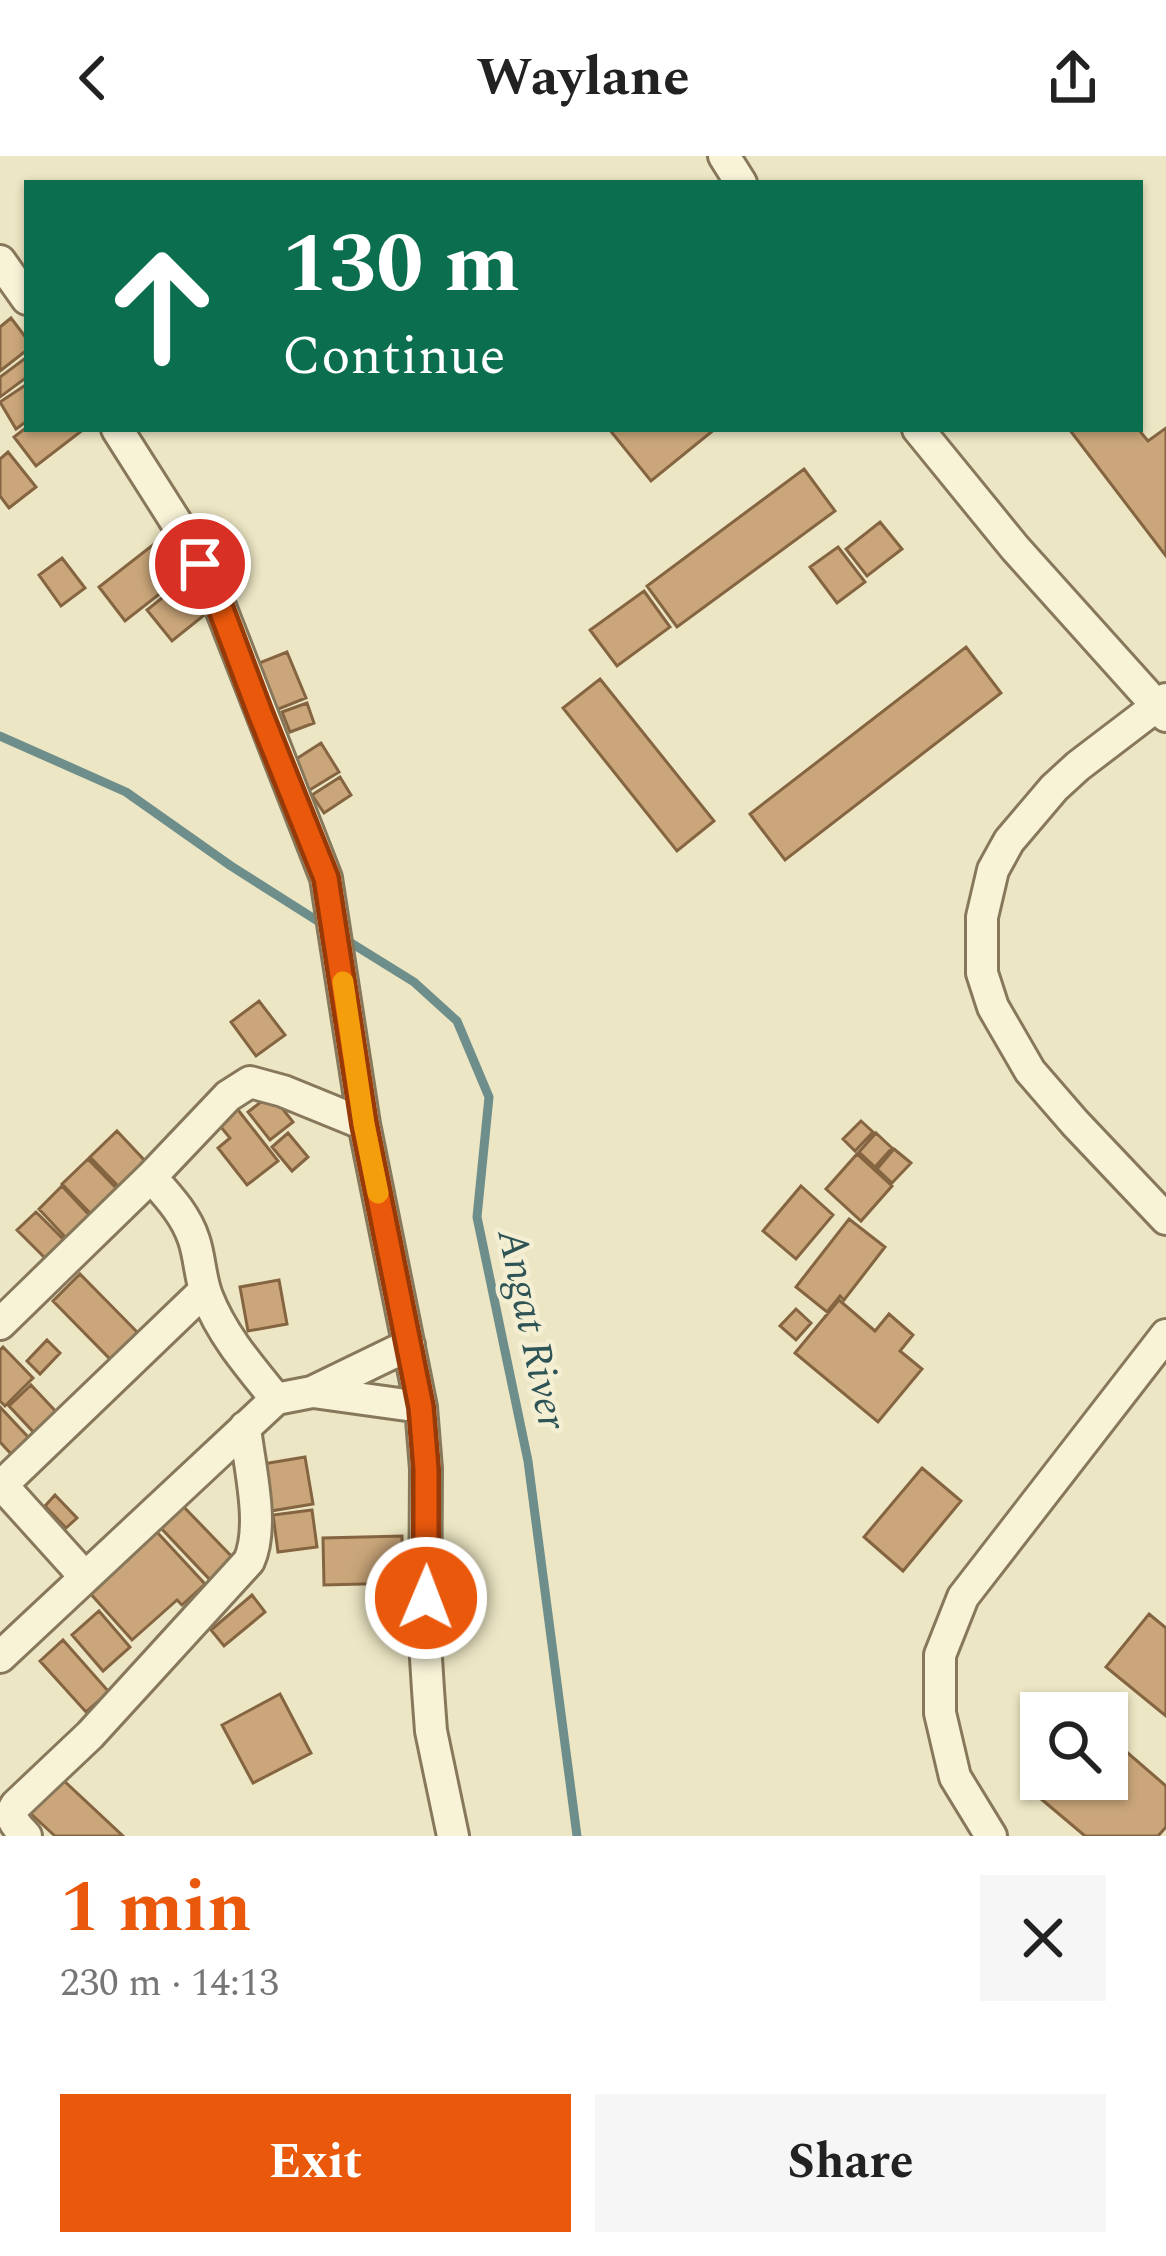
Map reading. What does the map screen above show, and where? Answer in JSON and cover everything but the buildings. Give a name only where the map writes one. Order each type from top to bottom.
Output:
[{"type":"street","points":[[0,261],[24,295]]},
{"type":"street","points":[[119,432],[183,533],[216,596],[326,878],[364,1124],[421,1407],[430,1710],[453,1836]]},
{"type":"street","points":[[920,432],[1015,548],[1163,707],[1078,766],[1009,841],[993,870],[982,917],[982,973],[993,1007],[1030,1071],[1166,1219]]},
{"type":"street","points":[[0,1324],[228,1096],[250,1082],[364,1124]]},
{"type":"street","points":[[151,1177],[187,1222],[204,1291],[238,1352],[277,1399]]},
{"type":"street","points":[[86,1576],[1,1486],[204,1291]]},
{"type":"street","points":[[991,1836],[955,1777],[940,1713],[940,1655],[963,1598],[1166,1335]]},
{"type":"street","points":[[0,1657],[277,1399],[312,1392],[409,1345]]},
{"type":"street","points":[[312,1392],[421,1407]]},
{"type":"street","points":[[26,1836],[12,1819],[16,1805],[90,1735],[249,1561],[257,1528],[245,1427]]},
{"type":"waterway","name":"Angat River","points":[[0,736],[126,792],[324,925]]},
{"type":"waterway","name":"Angat River","points":[[343,938],[414,982],[457,1021],[489,1097],[477,1217],[528,1461],[577,1836]]},
{"type":"slow traffic","points":[[343,982],[378,1193]]},
{"type":"route","points":[[200,564],[326,878],[364,1124],[421,1407],[426,1598]]}]
